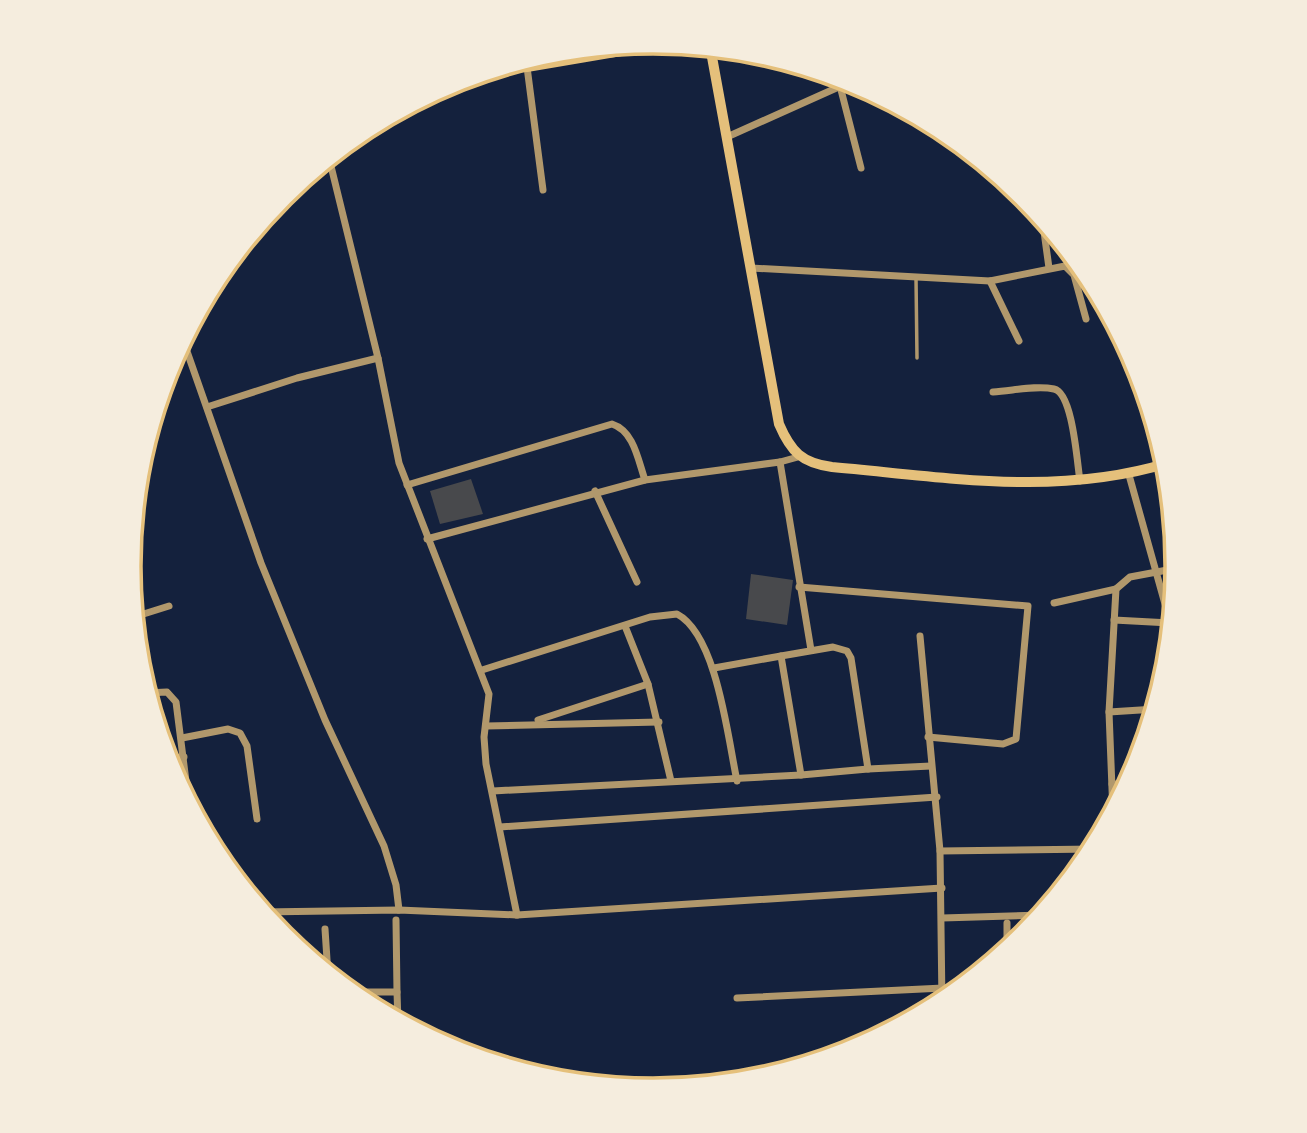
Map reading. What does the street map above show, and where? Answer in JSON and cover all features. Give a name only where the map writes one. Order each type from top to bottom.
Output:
[{"type":"main road","points":[[712,58],[779,424],[798,457],[824,466],[1013,484],[1080,481],[1129,475],[1156,467]]},
{"type":"street","points":[[527,70],[543,190]]},
{"type":"street","points":[[727,137],[836,88]]},
{"type":"street","points":[[841,90],[861,168]]},
{"type":"street","points":[[332,168],[378,358],[394,445],[427,539],[482,670],[491,704],[486,726],[485,751],[517,915]]},
{"type":"street","points":[[1045,236],[1049,268]]},
{"type":"street","points":[[751,268],[990,281],[1049,268],[1069,268]]},
{"type":"street","points":[[1072,272],[1086,319]]},
{"type":"street","points":[[990,281],[1019,341]]},
{"type":"street","points":[[188,353],[261,563],[326,720],[384,846],[400,909]]},
{"type":"street","points":[[207,407],[285,381],[378,358]]},
{"type":"street","points":[[993,391],[1052,388],[1061,393],[1068,406],[1080,481]]},
{"type":"street","points":[[407,485],[612,424],[628,436],[645,480]]},
{"type":"street","points":[[427,539],[596,491],[645,480],[780,462],[798,457]]},
{"type":"street","points":[[780,462],[811,650]]},
{"type":"street","points":[[1129,475],[1165,602]]},
{"type":"street","points":[[596,491],[637,582]]},
{"type":"street","points":[[1054,603],[1116,589],[1130,577],[1166,571]]},
{"type":"street","points":[[799,587],[1028,606],[1016,739],[1003,744],[928,737]]},
{"type":"street","points":[[1112,794],[1108,712],[1116,589]]},
{"type":"street","points":[[144,614],[169,606]]},
{"type":"street","points":[[482,670],[650,617],[677,614],[693,628],[714,668],[737,781]]},
{"type":"street","points":[[1114,620],[1162,625]]},
{"type":"street","points":[[625,626],[649,684],[671,781]]},
{"type":"street","points":[[920,636],[931,766],[937,797],[942,888],[942,987]]},
{"type":"street","points":[[714,668],[811,650],[837,647],[847,650],[851,658],[868,769]]},
{"type":"street","points":[[781,656],[802,775]]},
{"type":"street","points":[[530,722],[649,684]]},
{"type":"street","points":[[157,691],[173,696],[182,738],[186,776]]},
{"type":"street","points":[[1108,712],[1145,710]]},
{"type":"street","points":[[486,726],[530,722],[659,722]]},
{"type":"street","points":[[182,738],[228,729],[240,733],[247,746],[257,819]]},
{"type":"street","points":[[178,757],[184,757]]},
{"type":"street","points":[[493,791],[671,781],[737,781],[931,766]]},
{"type":"street","points":[[1112,784],[1117,784]]},
{"type":"street","points":[[500,827],[937,797]]},
{"type":"street","points":[[940,851],[1080,849]]},
{"type":"street","points":[[275,912],[400,909],[517,915],[942,888]]},
{"type":"street","points":[[942,918],[1028,915]]},
{"type":"street","points":[[396,920],[398,1010]]},
{"type":"street","points":[[1007,923],[1007,937]]},
{"type":"street","points":[[325,929],[327,961]]},
{"type":"street","points":[[737,998],[945,987]]},
{"type":"street","points":[[369,992],[397,992]]},
{"type":"lane","points":[[916,278],[917,358]]},
{"type":"building","points":[[471,479],[483,514],[440,524],[430,491]]},
{"type":"building","points":[[751,574],[793,580],[787,625],[746,619]]}]
